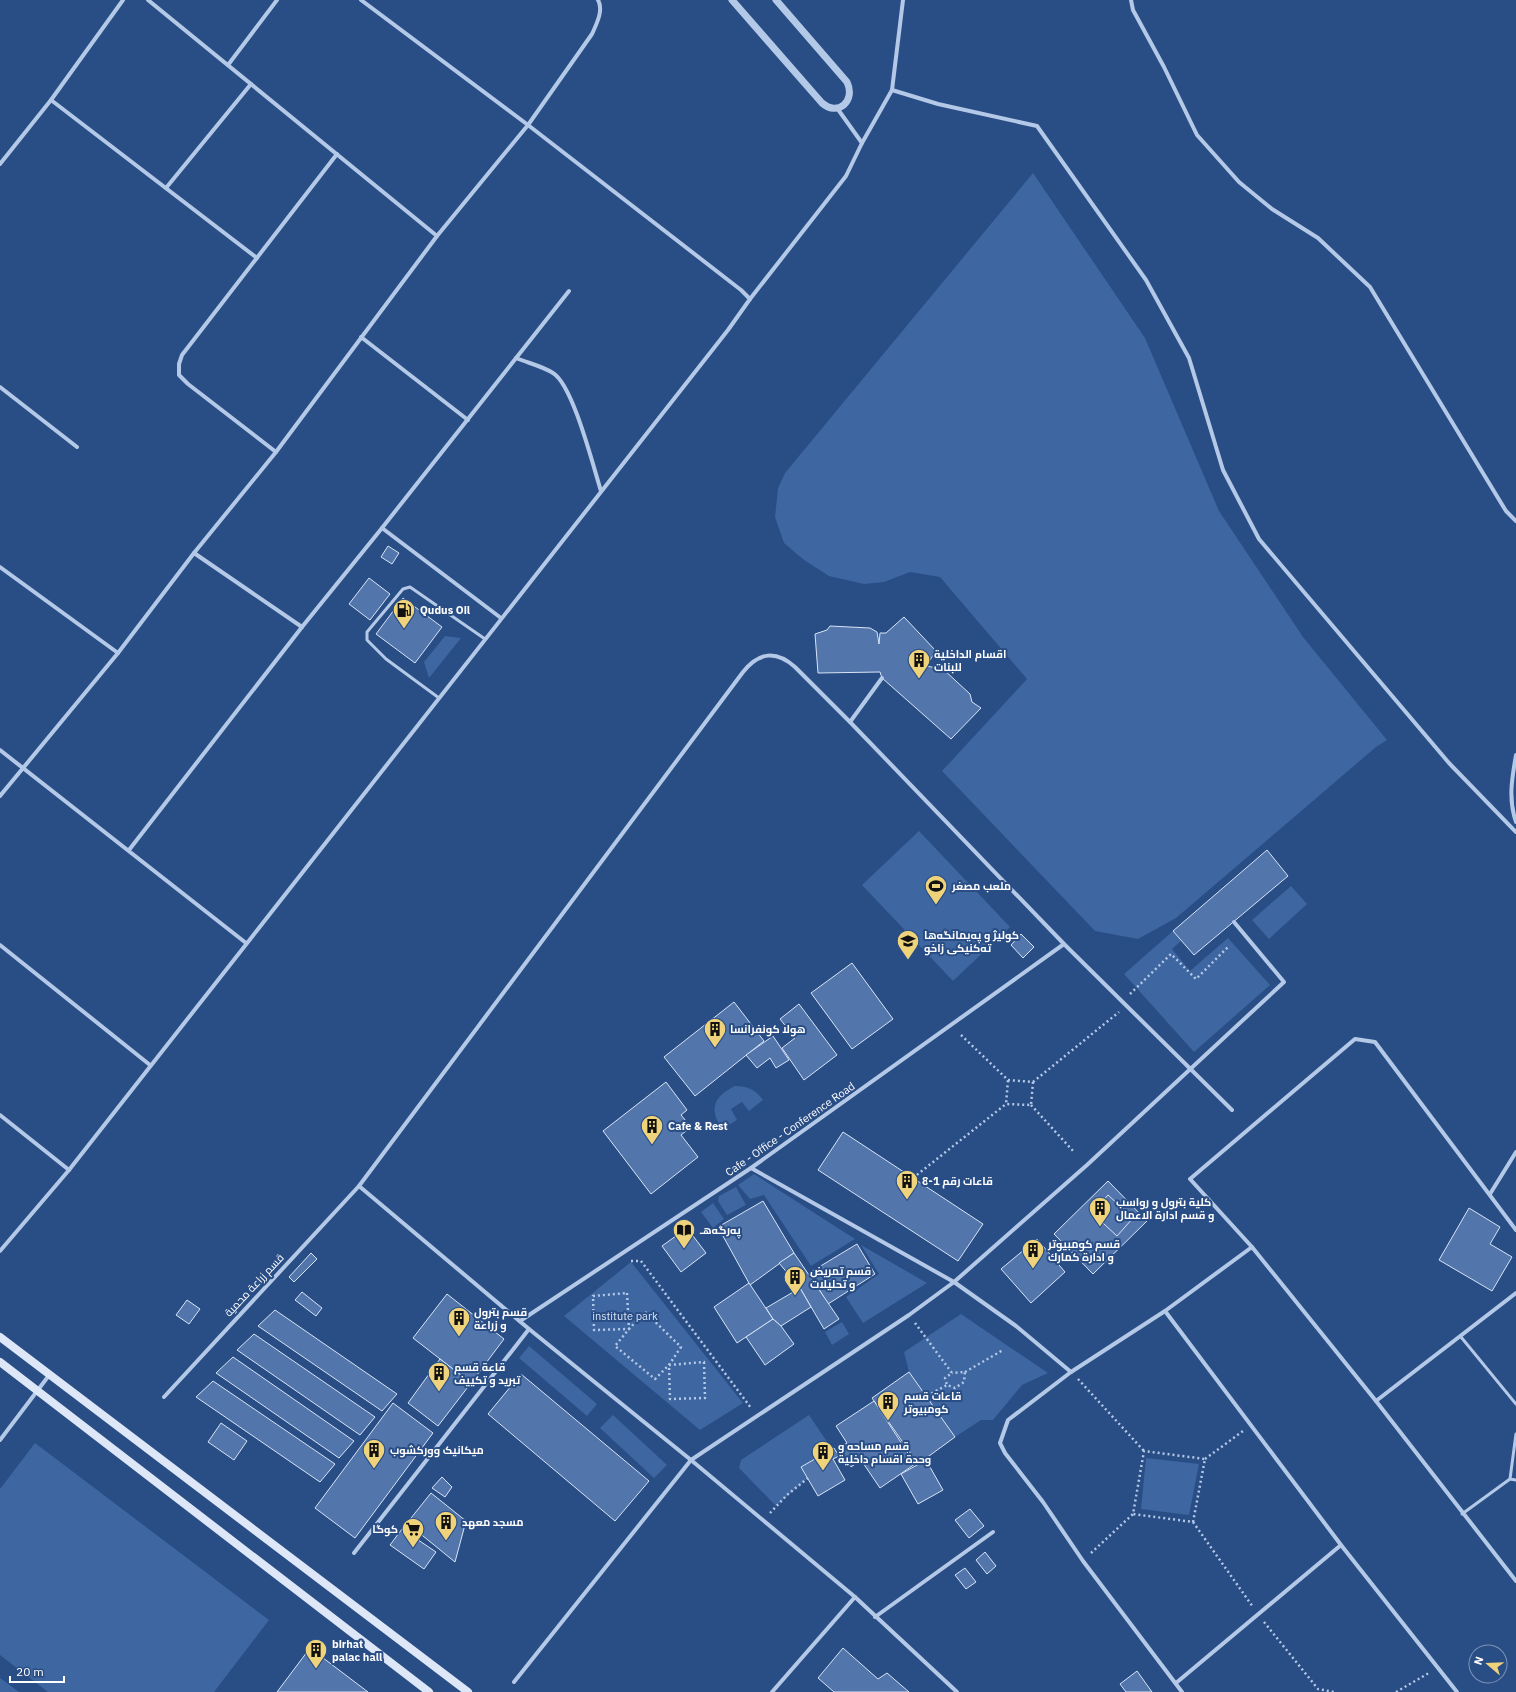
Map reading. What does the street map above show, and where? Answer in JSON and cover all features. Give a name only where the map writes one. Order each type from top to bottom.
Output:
[{"type":"main road","points":[[0,1338],[50,1374],[468,1692]]},
{"type":"main road","points":[[0,1362],[428,1692]]},
{"type":"street","points":[[0,164],[50,100],[123,0]]},
{"type":"street","points":[[148,0],[436,236]]},
{"type":"street","points":[[228,65],[277,0]]},
{"type":"street","points":[[361,0],[528,125],[741,290],[750,299]]},
{"type":"street","points":[[0,796],[118,653],[194,553],[276,452],[436,236],[528,125],[592,34],[599,18],[600,3],[598,0]]},
{"type":"street","points":[[732,0],[826,107],[837,108],[842,106],[849,98],[849,87],[847,82],[776,0]]},
{"type":"street","points":[[0,1251],[69,1170],[846,176],[862,143],[892,90],[903,0]]},
{"type":"street","points":[[1131,0],[1133,10],[1164,67],[1197,135],[1239,182],[1272,209],[1318,238],[1370,287],[1506,511],[1516,521]]},
{"type":"street","points":[[166,188],[251,84]]},
{"type":"street","points":[[892,90],[938,104],[1038,126],[1146,280],[1189,358],[1223,470],[1259,540],[1449,763],[1516,832]]},
{"type":"street","points":[[50,100],[257,258]]},
{"type":"street","points":[[837,108],[862,143]]},
{"type":"street","points":[[276,452],[188,384],[179,375],[179,364],[182,355],[337,154]]},
{"type":"street","points":[[129,850],[302,627],[569,291]]},
{"type":"street","points":[[361,337],[468,420]]},
{"type":"street","points":[[516,358],[554,374],[568,392],[581,424],[601,491]]},
{"type":"street","points":[[0,387],[77,447]]},
{"type":"street","points":[[382,528],[501,618]]},
{"type":"street","points":[[194,553],[302,627]]},
{"type":"street","points":[[0,567],[118,653]]},
{"type":"street","name":"قسم زراعة محمية","points":[[164,1397],[359,1186],[749,664],[758,658],[768,655],[778,656],[788,661],[850,722],[1064,944],[1232,1110]]},
{"type":"street","points":[[850,722],[882,678]]},
{"type":"street","points":[[0,750],[246,943]]},
{"type":"street","points":[[1516,755],[1510,793],[1512,811],[1516,822]]},
{"type":"street","points":[[514,1682],[691,1460],[756,1415],[908,1315],[954,1282],[1087,1165],[1284,982],[1234,922]]},
{"type":"street","points":[[0,944],[150,1065]]},
{"type":"street","name":"Cafe - Office - Conference Road","points":[[520,1321],[751,1168],[1064,944]]},
{"type":"street","points":[[1516,1230],[1375,1042],[1355,1039],[1190,1179],[1252,1247],[1376,1401],[1462,1514],[1516,1581]]},
{"type":"street","points":[[0,1115],[69,1170]]},
{"type":"street","points":[[1490,1194],[1516,1152]]},
{"type":"street","points":[[751,1168],[954,1282],[1016,1326],[1071,1372]]},
{"type":"street","points":[[359,1186],[529,1329],[691,1460],[855,1597],[957,1692]]},
{"type":"street","points":[[1182,1692],[1176,1682],[1083,1561],[1043,1502],[1005,1453],[1000,1443],[1008,1420],[1071,1372],[1165,1311],[1252,1247]]},
{"type":"street","points":[[1376,1401],[1516,1293]]},
{"type":"street","points":[[1165,1311],[1341,1545],[1457,1692]]},
{"type":"street","points":[[354,1552],[529,1329]]},
{"type":"street","points":[[0,1440],[50,1374]]},
{"type":"street","points":[[875,1617],[994,1532]]},
{"type":"street","points":[[1176,1682],[1341,1545]]},
{"type":"street","points":[[772,1692],[855,1597]]},
{"type":"lane","points":[[439,698],[386,659],[367,640],[367,632],[403,589],[410,587],[485,639]]},
{"type":"lane","points":[[1460,1337],[1516,1404]]},
{"type":"lane","points":[[1510,1479],[1516,1434]]},
{"type":"lane","points":[[1462,1514],[1510,1479],[1516,1480]]},
{"type":"path","points":[[1123,1001],[1171,954],[1196,979],[1228,947]]},
{"type":"path","points":[[961,1035],[1008,1080],[1033,1082],[1127,1005]]},
{"type":"path","points":[[1006,1104],[1008,1080]]},
{"type":"path","points":[[1033,1082],[1032,1105],[1074,1152]]},
{"type":"path","points":[[913,1178],[1006,1104],[1032,1105]]},
{"type":"path","points":[[610,1261],[641,1262],[756,1415]]},
{"type":"path","points":[[627,1293],[629,1329],[594,1330],[593,1296],[627,1293]]},
{"type":"path","points":[[646,1312],[681,1347],[669,1365],[655,1379],[616,1346],[629,1329],[646,1312]]},
{"type":"path","points":[[908,1315],[952,1373]]},
{"type":"path","points":[[947,1385],[945,1378],[952,1373],[965,1372],[1003,1350]]},
{"type":"path","points":[[704,1362],[705,1398],[670,1399],[669,1365],[704,1362]]},
{"type":"path","points":[[926,1396],[947,1385],[955,1388],[964,1382],[965,1372]]},
{"type":"path","points":[[1071,1372],[1144,1451],[1206,1459]]},
{"type":"path","points":[[1133,1514],[1193,1522],[1206,1459],[1251,1425]]},
{"type":"path","points":[[1083,1561],[1133,1514],[1144,1451]]},
{"type":"path","points":[[763,1521],[787,1495],[808,1478]]},
{"type":"path","points":[[1396,1692],[1438,1668]]},
{"type":"path","points":[[1318,1692],[1318,1689],[1334,1692]]},
{"type":"green space","points":[[1033,173],[1145,338],[1219,511],[1303,637],[1387,740],[1376,747],[1176,918],[1138,939],[1095,931],[942,771],[1027,679],[940,577],[910,572],[884,582],[864,584],[829,576],[804,560],[784,543],[775,517],[778,488],[785,473]]},
{"type":"green space","points":[[445,636],[461,638],[429,678],[424,662]]},
{"type":"green space","name":"ملعب مصغر","points":[[919,831],[1010,927],[953,981],[862,885]]},
{"type":"green space","points":[[1291,886],[1307,904],[1269,939],[1252,920]]},
{"type":"green space","points":[[1173,931],[1181,941],[1172,949],[1190,971],[1228,938],[1270,985],[1194,1052],[1124,974]]},
{"type":"green space","points":[[735,1086],[751,1089],[763,1100],[749,1111],[742,1102],[731,1109],[737,1120],[722,1129],[715,1115],[715,1104],[722,1095]]},
{"type":"green space","points":[[754,1174],[855,1239],[811,1266],[764,1195],[750,1199],[738,1185]]},
{"type":"green space","points":[[736,1187],[746,1205],[727,1215],[718,1201],[719,1196]]},
{"type":"green space","points":[[713,1203],[724,1219],[713,1228],[701,1212]]},
{"type":"green space","points":[[861,1245],[927,1283],[863,1323],[846,1297],[879,1274]]},
{"type":"green space","name":"institute park","points":[[631,1262],[743,1403],[700,1430],[564,1316]]},
{"type":"green space","points":[[961,1314],[1048,1373],[1022,1385],[993,1420],[981,1420],[955,1437],[909,1372],[904,1352]]},
{"type":"green space","points":[[842,1322],[849,1334],[832,1345],[825,1332]]},
{"type":"green space","points":[[529,1346],[597,1404],[587,1416],[519,1358]]},
{"type":"green space","points":[[613,1415],[667,1465],[654,1478],[600,1428]]},
{"type":"green space","points":[[809,1415],[832,1449],[802,1467],[808,1478],[776,1506],[739,1468],[741,1460]]},
{"type":"green space","points":[[35,1443],[269,1620],[214,1692],[48,1692],[0,1655],[0,1489]]},
{"type":"green space","points":[[1146,1458],[1199,1464],[1189,1515],[1141,1509]]},
{"type":"green space","points":[[0,1678],[19,1692],[0,1692]]},
{"type":"building","points":[[388,546],[399,553],[392,564],[381,557]]},
{"type":"building","points":[[369,578],[390,594],[370,620],[349,604]]},
{"type":"building","points":[[403,598],[442,627],[415,663],[376,634]]},
{"type":"building","name":"اقسام الداخلیة للبنات","points":[[904,617],[936,651],[926,666],[943,669],[970,694],[972,702],[981,708],[951,739],[882,678],[880,672],[818,673],[815,634],[827,630],[830,626],[870,628],[877,632],[879,644],[880,633],[886,633]]},
{"type":"building","points":[[1267,850],[1288,876],[1194,955],[1173,931]]},
{"type":"building","points":[[1021,934],[1034,947],[1023,958],[1011,945]]},
{"type":"building","points":[[852,963],[893,1019],[852,1049],[811,993]]},
{"type":"building","name":"هولا كونفرانسا","points":[[734,1002],[764,1041],[695,1096],[664,1057]]},
{"type":"building","points":[[799,1004],[837,1055],[804,1080],[782,1048],[795,1038],[780,1019]]},
{"type":"building","points":[[773,1036],[789,1060],[776,1068],[770,1058],[757,1068],[746,1055]]},
{"type":"building","name":"Cafe & Rest","points":[[666,1082],[687,1110],[681,1115],[691,1127],[681,1135],[698,1157],[651,1194],[603,1131]]},
{"type":"building","name":"قاعات رقم 1-8","points":[[843,1132],[983,1224],[958,1261],[818,1170]]},
{"type":"building","name":"كلية بترول و رواسب و قسم ادارة الاعمال","points":[[1108,1181],[1147,1221],[1093,1274],[1054,1234]]},
{"type":"building","points":[[1108,1195],[1133,1218],[1117,1236],[1092,1213]]},
{"type":"building","points":[[763,1201],[794,1253],[750,1285],[718,1227]]},
{"type":"building","points":[[1469,1208],[1500,1227],[1490,1244],[1512,1257],[1492,1291],[1439,1260]]},
{"type":"building","name":"په‌رگه‌هـ","points":[[687,1228],[706,1253],[681,1272],[662,1246]]},
{"type":"building","name":"قسم کومبیوتر و ادارة كمارك","points":[[1037,1239],[1065,1272],[1031,1303],[1001,1269]]},
{"type":"building","points":[[857,1244],[875,1274],[828,1304],[809,1273]]},
{"type":"building","points":[[311,1253],[317,1259],[294,1282],[289,1277]]},
{"type":"building","points":[[794,1253],[839,1319],[824,1329],[800,1288],[779,1263]]},
{"type":"building","points":[[749,1283],[773,1319],[737,1343],[714,1307]]},
{"type":"building","name":"قسم تمریض و تحلیلات","points":[[800,1288],[811,1307],[781,1326],[773,1319],[766,1308]]},
{"type":"building","points":[[302,1292],[322,1308],[316,1316],[295,1300]]},
{"type":"building","name":"قسم بترول و زراعة","points":[[447,1294],[504,1339],[471,1383],[413,1338]]},
{"type":"building","points":[[187,1300],[200,1309],[189,1324],[176,1315]]},
{"type":"building","points":[[275,1310],[397,1394],[382,1411],[258,1326]]},
{"type":"building","points":[[773,1319],[781,1326],[794,1344],[765,1365],[746,1337]]},
{"type":"building","points":[[254,1334],[375,1417],[360,1435],[237,1350]]},
{"type":"building","points":[[233,1357],[354,1441],[339,1458],[216,1373]]},
{"type":"building","name":"قاعة قسم تبرید و تکییف","points":[[440,1359],[471,1383],[438,1426],[408,1403]]},
{"type":"building","points":[[909,1372],[955,1437],[918,1464],[872,1398]]},
{"type":"building","points":[[521,1374],[649,1481],[615,1521],[488,1414]]},
{"type":"building","points":[[213,1381],[335,1464],[320,1482],[196,1397]]},
{"type":"building","points":[[874,1401],[915,1464],[880,1488],[861,1460],[851,1467],[838,1448],[847,1443],[836,1426]]},
{"type":"building","name":"میکانیک وورکشوب","points":[[393,1403],[433,1433],[355,1538],[315,1508]]},
{"type":"building","points":[[221,1423],[247,1441],[234,1460],[208,1442]]},
{"type":"building","name":"قسم مساحه‌ و وحدة اقسام داخلية","points":[[834,1448],[839,1456],[833,1459],[845,1480],[818,1496],[801,1467]]},
{"type":"building","points":[[926,1460],[943,1490],[918,1504],[901,1474]]},
{"type":"building","points":[[442,1477],[452,1487],[445,1497],[432,1488]]},
{"type":"building","name":"مسجد معهد","points":[[431,1493],[466,1521],[455,1562],[407,1523]]},
{"type":"building","points":[[970,1509],[984,1526],[969,1538],[955,1520]]},
{"type":"building","name":"كوگا","points":[[402,1529],[436,1552],[424,1569],[390,1545]]},
{"type":"building","points":[[985,1552],[996,1566],[987,1574],[976,1560]]},
{"type":"building","points":[[965,1568],[976,1582],[966,1589],[955,1575]]},
{"type":"building","name":"birhat palac hall","points":[[310,1648],[368,1692],[277,1692]]},
{"type":"building","points":[[843,1648],[878,1679],[887,1673],[909,1692],[834,1692],[818,1678]]},
{"type":"building","points":[[1137,1671],[1152,1692],[1126,1692],[1120,1684]]},
{"type":"place","name":"Qudus Oil","points":[[404,630]]},
{"type":"place","name":"اقسام الداخلیة للبنات","points":[[919,680]]},
{"type":"place","name":"ملعب مصغر","points":[[936,906]]},
{"type":"place","name":"كوليژ و په‌يمانگه‌ها ته‌كنيكى زاخو","points":[[908,960]]},
{"type":"place","name":"هولا كونفرانسا","points":[[715,1048]]},
{"type":"place","name":"Cafe & Rest","points":[[652,1146]]},
{"type":"place","name":"قاعات رقم 1-8","points":[[907,1200]]},
{"type":"place","name":"كلية بترول و رواسب و قسم ادارة الاعمال","points":[[1100,1228]]},
{"type":"place","name":"په‌رگه‌هـ","points":[[684,1250]]},
{"type":"place","name":"قسم کومبیوتر و ادارة كمارك","points":[[1033,1270]]},
{"type":"place","name":"قسم تمریض و تحلیلات","points":[[795,1296]]},
{"type":"place","name":"قسم بترول و زراعة","points":[[459,1338]]},
{"type":"place","name":"قاعة قسم تبرید و تکییف","points":[[439,1392]]},
{"type":"place","name":"قاعات قسم کومبیوتر","points":[[888,1422]]},
{"type":"place","name":"میکانیک وورکشوب","points":[[374,1470]]},
{"type":"place","name":"قسم مساحه‌ و وحدة اقسام داخلية","points":[[823,1472]]},
{"type":"place","name":"مسجد معهد","points":[[446,1542]]},
{"type":"place","name":"كوگا","points":[[413,1548]]},
{"type":"place","name":"birhat palac hall","points":[[316,1670]]}]
